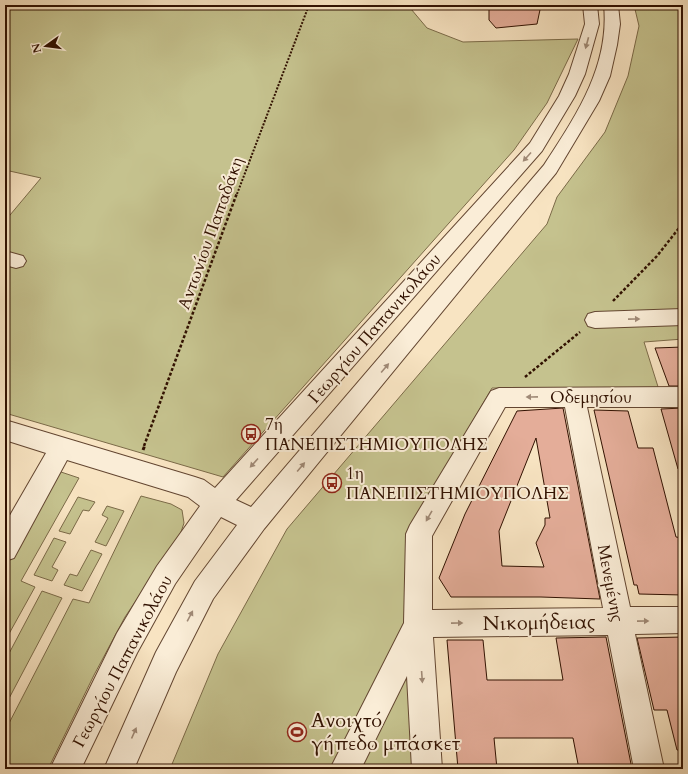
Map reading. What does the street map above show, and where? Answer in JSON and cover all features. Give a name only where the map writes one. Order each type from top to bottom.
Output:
[{"type":"street","name":"Γεωργίου Παπανικολάου","points":[[65,769],[127,643],[166,575],[217,503],[536,147],[567,96],[577,74],[592,24],[590,5]]},
{"type":"street","name":"Γεωργίου Παπανικολάου","points":[[119,769],[166,662],[204,590],[255,520],[550,169],[580,120],[602,76],[610,45],[612,24],[611,5]]},
{"type":"street","points":[[595,320],[683,317]]},
{"type":"street","name":"Οδεμησίου","points":[[418,624],[419,534],[499,398],[683,396]]},
{"type":"street","name":"Μενεμένης","points":[[574,397],[649,769]]},
{"type":"street","points":[[5,430],[194,488],[217,503],[255,520]]},
{"type":"street","points":[[5,549],[62,447]]},
{"type":"street","name":"Νικομήδειας","points":[[418,624],[683,620]]},
{"type":"street","points":[[345,769],[418,624]]},
{"type":"street","points":[[418,624],[428,769]]},
{"type":"path","name":"Αντωνίου Παπαδάκη","points":[[136,470],[272,96],[309,5]]},
{"type":"shaded area","points":[[5,5],[410,5],[411,9],[427,28],[463,42],[578,39],[547,103],[514,150],[223,477],[5,413],[5,221],[41,178],[5,170]]},
{"type":"shaded area","points":[[634,5],[683,5],[683,339],[644,342],[659,390],[492,388],[409,530],[418,769],[170,769],[218,654],[287,529],[547,224],[557,197],[605,132],[628,76],[639,26]]},
{"type":"shaded area","points":[[58,471],[79,478],[21,581],[35,587],[5,641],[5,559]]},
{"type":"shaded area","points":[[141,496],[171,504],[182,510],[184,523],[180,535],[125,617],[94,675],[48,769],[5,769],[5,731],[73,599],[89,603]]},
{"type":"shaded area","points":[[78,497],[95,502],[89,511],[83,510],[70,534],[59,531]]},
{"type":"shaded area","points":[[107,506],[124,511],[106,546],[95,542],[108,518],[102,515]]},
{"type":"shaded area","points":[[54,538],[66,542],[52,567],[58,570],[52,581],[34,575]]},
{"type":"shaded area","points":[[91,550],[102,554],[82,591],[64,585],[70,574],[77,576]]},
{"type":"shaded area","points":[[42,591],[62,598],[5,706],[5,661]]},
{"type":"building","points":[[489,5],[541,5],[537,24],[496,28],[489,20]]},
{"type":"building","points":[[683,347],[683,386],[669,386],[655,348]]},
{"type":"building","points":[[563,408],[600,599],[541,597],[451,597],[439,578],[465,514],[517,411]],"holes":[[[536,438],[550,518],[545,518],[545,525],[536,543],[544,567],[502,566],[499,531]]]},
{"type":"building","points":[[683,408],[683,468],[678,469],[661,409]]},
{"type":"building","points":[[594,410],[628,411],[638,448],[653,448],[676,537],[683,538],[683,595],[639,594],[637,585],[634,585]]},
{"type":"building","points":[[606,637],[632,769],[579,769],[573,738],[494,738],[497,769],[458,769],[447,640],[483,640],[487,680],[563,680],[556,638]]},
{"type":"building","points":[[683,637],[683,750],[677,750],[667,710],[654,710],[637,638]]},
{"type":"place","name":"7η ΠΑΝΕΠΙΣΤΗΜΙΟΥΠΟΛΗΣ","points":[[251,434]]},
{"type":"place","name":"1η ΠΑΝΕΠΙΣΤΗΜΙΟΥΠΟΛΗΣ","points":[[332,483]]},
{"type":"place","name":"Ανοιχτό γήπεδο μπάσκετ","points":[[297,732]]}]
